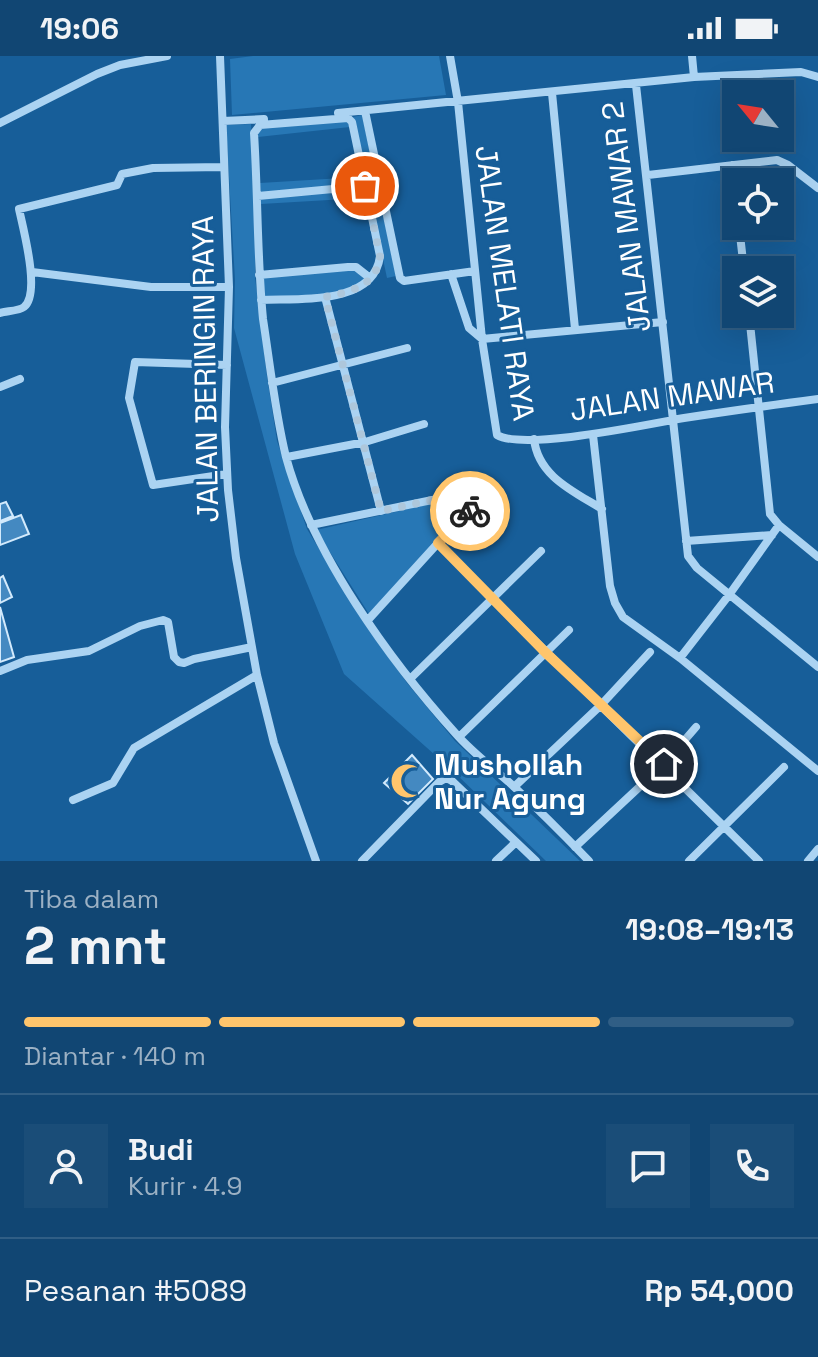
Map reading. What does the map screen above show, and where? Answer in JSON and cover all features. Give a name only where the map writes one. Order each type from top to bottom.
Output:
[{"type":"street","points":[[0,123],[97,74],[120,65],[167,56]]},
{"type":"street","name":"JALAN BERINGIN RAYA","points":[[220,56],[229,287],[225,427],[236,558],[257,675],[274,743],[316,861]]},
{"type":"street","name":"JALAN MELATI RAYA","points":[[450,56],[458,102],[482,339],[497,435],[505,439],[534,439]]},
{"type":"street","points":[[692,56],[694,77]]},
{"type":"street","points":[[636,85],[694,77],[801,72],[818,77]]},
{"type":"street","name":"JALAN MAWAR 2","points":[[223,121],[636,85],[686,541]]},
{"type":"street","points":[[552,93],[575,329]]},
{"type":"street","points":[[365,111],[400,278],[404,281],[475,271]]},
{"type":"street","points":[[261,300],[325,297],[360,288],[377,271],[380,256],[352,122],[348,118],[260,125],[256,128],[261,300],[272,383],[287,457],[311,525],[368,620],[410,679],[459,737],[589,861]]},
{"type":"street","points":[[648,175],[777,160],[818,188]]},
{"type":"street","points":[[0,313],[27,305],[32,272],[19,209],[117,185],[122,174],[153,168],[223,167]]},
{"type":"street","points":[[258,196],[365,186]]},
{"type":"street","points":[[259,275],[356,267],[370,278]]},
{"type":"street","points":[[32,272],[151,287],[229,287]]},
{"type":"street","points":[[451,274],[469,328],[482,339],[663,322]]},
{"type":"street","points":[[325,297],[381,511]]},
{"type":"street","points":[[751,328],[770,514],[818,557]]},
{"type":"street","points":[[272,383],[407,348]]},
{"type":"street","points":[[227,365],[135,362],[129,398],[153,485],[227,474]]},
{"type":"street","points":[[0,387],[20,379]]},
{"type":"street","name":"JALAN MAWAR","points":[[534,439],[593,435],[818,399]]},
{"type":"street","points":[[287,457],[365,442],[424,424]]},
{"type":"street","points":[[593,435],[610,586],[623,617],[680,658],[818,771]]},
{"type":"street","points":[[534,439],[535,451],[542,465],[556,480],[602,509]]},
{"type":"street","points":[[311,525],[471,492],[479,494],[480,501],[368,620]]},
{"type":"street","points":[[680,658],[779,525]]},
{"type":"street","points":[[772,535],[686,541],[688,556],[697,568],[818,667]]},
{"type":"street","points":[[438,543],[759,861]]},
{"type":"street","points":[[410,679],[541,551]]},
{"type":"street","points":[[0,671],[27,660],[89,651],[140,626],[163,620],[168,622],[174,657],[179,662],[252,647]]},
{"type":"street","points":[[459,737],[569,630]]},
{"type":"street","points":[[514,787],[601,705],[650,652]]},
{"type":"street","points":[[73,800],[113,783],[134,748],[257,675]]},
{"type":"street","points":[[575,847],[664,764],[696,727]]},
{"type":"street","points":[[689,861],[784,767]]},
{"type":"street","points":[[362,861],[446,778],[536,861]]},
{"type":"street","points":[[496,861],[515,843]]},
{"type":"street","points":[[808,861],[818,849]]},
{"type":"shaded area","points":[[253,56],[439,56],[446,95],[232,115],[230,59]]},
{"type":"shaded area","points":[[362,115],[396,276],[387,278],[353,117]]},
{"type":"shaded area","points":[[346,119],[350,127],[258,137],[259,127]]},
{"type":"shaded area","points":[[251,124],[255,277],[267,376],[277,441],[307,529],[364,623],[407,683],[455,741],[580,861],[546,861],[453,771],[344,674],[295,554],[234,328],[235,280],[226,125]]},
{"type":"shaded area","points":[[359,177],[363,198],[261,204],[260,183]]},
{"type":"shaded area","points":[[355,268],[368,278],[346,291],[318,297],[262,298],[260,277]]},
{"type":"shaded area","points":[[474,494],[477,500],[369,614],[316,530]]},
{"type":"building","points":[[6,502],[13,516],[0,521],[0,504]]},
{"type":"building","points":[[21,515],[29,534],[0,545],[0,523]]},
{"type":"building","points":[[3,576],[12,597],[0,603],[0,578]]},
{"type":"building","points":[[0,607],[14,657],[0,662]]},
{"type":"building","name":"Mushollah Nur Agung","points":[[412,755],[433,779],[408,804],[384,783]]},
{"type":"way so far","points":[[365,186],[380,256],[377,271],[360,288],[325,297],[381,511],[475,491],[481,497],[470,511]]},
{"type":"place","name":"Mushollah Nur Agung","points":[[408,781]]},
{"type":"route","points":[[470,511],[438,543],[546,653],[664,764]]}]
